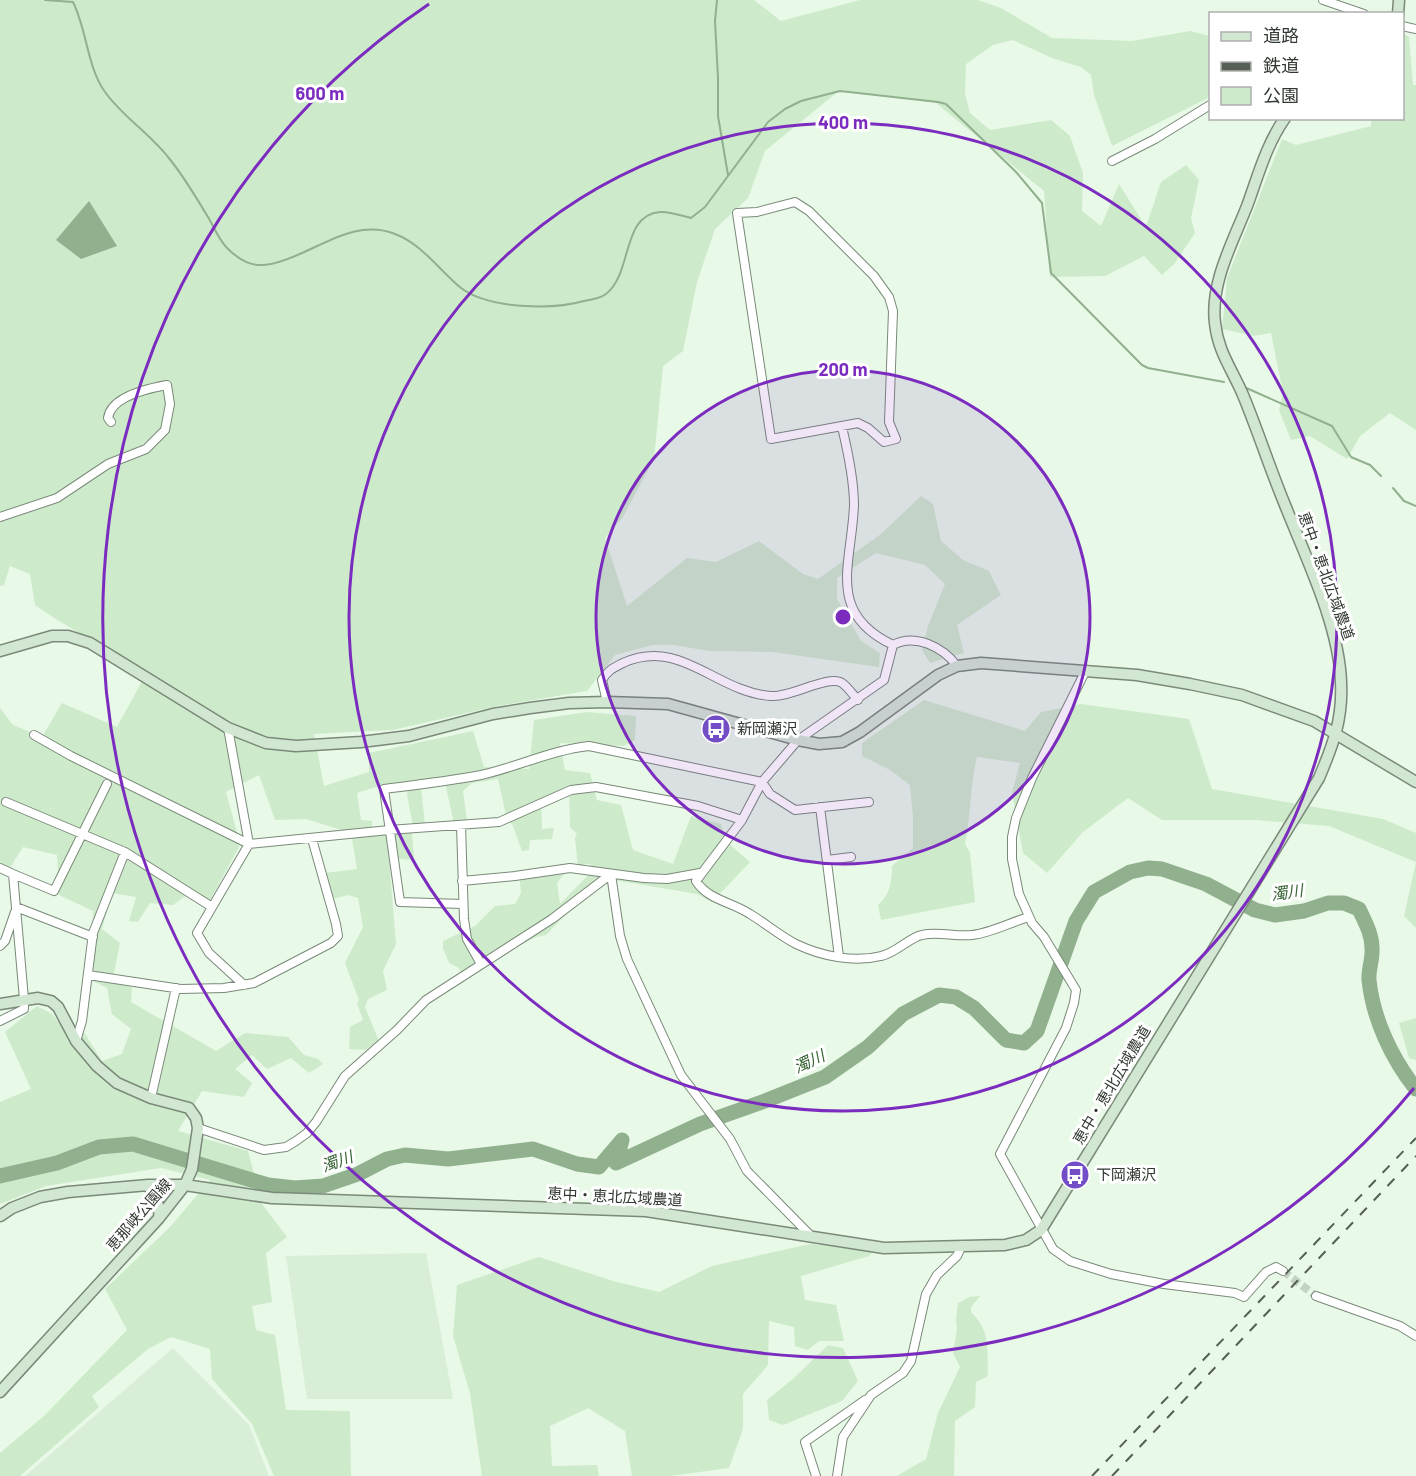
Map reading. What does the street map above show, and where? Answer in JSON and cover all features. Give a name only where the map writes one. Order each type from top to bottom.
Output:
[{"type":"street","points":[[1323,0],[1358,12]]},
{"type":"street","points":[[1112,161],[1155,139],[1209,106]]},
{"type":"street","name":"恵中・恵北広域農道","points":[[0,1216],[12,1208],[40,1197],[68,1192],[148,1185],[184,1185],[272,1198],[646,1211],[884,1248],[1005,1245],[1026,1240],[1041,1230],[1319,778],[1337,734],[1341,681],[1335,639],[1308,562],[1242,393],[1219,348],[1215,322],[1215,304],[1222,271],[1262,161],[1273,136],[1284,120]]},
{"type":"street","points":[[795,202],[809,211],[863,264],[880,282],[889,297],[893,311],[889,422],[897,439],[884,442],[868,428],[858,423],[843,427],[771,439],[737,213],[757,212],[795,202]]},
{"type":"street","points":[[0,517],[57,498],[108,464],[146,449],[155,442],[165,430],[169,418],[170,404],[167,385],[134,392],[112,409],[108,418],[111,422]]},
{"type":"street","points":[[843,427],[854,502],[851,543],[846,568],[849,599],[853,610],[867,629],[893,645]]},
{"type":"street","points":[[0,651],[52,636],[68,636],[90,643],[228,728],[266,743],[296,746],[409,736],[493,714],[569,703],[606,702],[668,704],[798,740],[819,744],[842,742],[861,732],[938,675],[957,666],[981,663],[1086,670],[1190,684],[1242,695],[1314,721],[1416,783]]},
{"type":"street","points":[[957,666],[949,654],[911,639],[893,645],[884,680],[798,740],[762,782],[742,820],[696,880],[699,886],[716,898],[748,912],[795,944],[839,957],[860,959],[883,956],[919,935],[935,933],[974,935],[1029,916]]},
{"type":"street","points":[[606,702],[603,680],[608,670],[632,659],[658,655],[687,663],[733,688],[752,693],[772,697],[788,695],[813,685],[835,680],[842,683],[858,700]]},
{"type":"street","points":[[1086,670],[1032,778],[1016,818],[1012,837],[1012,859],[1019,894],[1032,923],[1044,937],[1076,990],[1074,1003],[1066,1028],[1000,1154],[1053,1249],[1070,1261],[1111,1274],[1164,1284],[1235,1293],[1244,1297],[1266,1272],[1276,1267],[1283,1271]]},
{"type":"street","points":[[228,728],[249,844],[197,933],[209,953],[244,985]]},
{"type":"street","points":[[34,735],[71,756],[249,844],[499,822],[571,790],[596,787],[698,806],[742,820]]},
{"type":"street","points":[[463,904],[400,902],[384,789],[481,775],[569,748],[589,746],[762,782],[770,794],[795,810],[869,802]]},
{"type":"street","points":[[0,868],[54,891],[107,784]]},
{"type":"street","points":[[6,802],[125,852],[212,907]]},
{"type":"street","points":[[820,807],[839,957]]},
{"type":"street","points":[[461,825],[463,904],[467,939],[481,964]]},
{"type":"street","points":[[88,975],[176,988],[224,988],[254,983],[331,943],[338,936],[312,838]]},
{"type":"street","points":[[76,1041],[82,1021],[93,937],[125,852]]},
{"type":"street","points":[[826,860],[851,857]]},
{"type":"street","points":[[462,881],[570,868],[667,879],[700,873]]},
{"type":"street","points":[[0,1022],[24,1009],[13,874]]},
{"type":"street","points":[[0,1004],[39,998],[51,1001],[58,1007],[76,1041],[117,1083],[151,1098],[189,1108],[196,1118],[198,1128],[264,1150],[286,1147],[307,1133],[345,1076],[397,1030],[426,1000],[552,919],[610,874]]},
{"type":"street","points":[[610,874],[620,936],[627,959],[681,1075],[730,1139],[747,1171],[813,1238]]},
{"type":"street","points":[[16,907],[93,937]]},
{"type":"street","points":[[0,946],[5,941],[16,907]]},
{"type":"street","points":[[151,1098],[176,988]]},
{"type":"street","name":"恵那峡公園線","points":[[0,1392],[159,1218],[184,1185],[192,1169],[198,1128]]},
{"type":"street","points":[[148,1185],[158,1202],[159,1218]]},
{"type":"street","points":[[816,1476],[806,1442],[903,1373],[911,1361],[926,1294],[937,1275],[957,1256],[962,1245]]},
{"type":"street","points":[[1316,1296],[1400,1326],[1416,1336]]},
{"type":"street","points":[[837,1476],[843,1437],[871,1395]]},
{"type":"shaded area","points":[[89,201],[117,246],[81,259],[56,240]]},
{"type":"shaded area","points":[[426,1253],[453,1399],[307,1399],[286,1256]]},
{"type":"shaded area","points":[[173,1348],[249,1425],[269,1476],[25,1476]]},
{"type":"green space","points":[[0,0],[754,0],[781,21],[860,0],[978,0],[1001,8],[1052,38],[1132,41],[1190,31],[1209,36],[1209,98],[1112,146],[1094,95],[1091,75],[1081,67],[1052,58],[1013,40],[993,45],[966,64],[965,94],[970,113],[990,130],[1051,120],[1070,136],[1083,173],[1082,211],[1101,226],[1119,184],[1146,227],[1161,182],[1186,165],[1199,180],[1191,218],[1195,233],[1175,263],[1162,275],[1144,256],[1105,276],[1050,277],[1044,191],[936,103],[840,90],[765,151],[748,198],[715,229],[697,282],[683,351],[663,366],[654,459],[623,517],[605,538],[627,606],[687,558],[716,562],[759,541],[803,574],[818,579],[881,534],[921,496],[933,504],[941,541],[963,560],[989,571],[1001,595],[957,625],[964,653],[930,663],[922,650],[928,626],[945,584],[925,565],[876,553],[837,578],[837,599],[861,641],[880,653],[879,667],[772,652],[709,651],[674,645],[652,645],[615,655],[587,691],[498,706],[393,730],[314,734],[324,786],[369,772],[369,753],[473,731],[484,767],[529,769],[534,720],[587,712],[636,716],[635,740],[624,746],[560,743],[565,770],[590,773],[597,800],[621,805],[633,850],[673,864],[691,816],[721,824],[726,841],[750,862],[712,902],[697,894],[602,878],[546,935],[487,955],[476,972],[462,979],[459,968],[449,963],[443,948],[443,941],[475,926],[495,906],[515,904],[521,893],[520,881],[542,866],[555,873],[566,871],[557,883],[560,904],[594,869],[590,864],[578,867],[575,838],[577,834],[570,827],[569,788],[541,800],[542,829],[554,828],[552,839],[530,840],[529,850],[522,851],[513,826],[506,815],[498,779],[472,783],[463,791],[467,821],[454,823],[445,783],[421,787],[425,825],[413,826],[407,795],[409,784],[376,787],[357,793],[361,820],[372,821],[372,829],[384,833],[412,833],[414,860],[389,858],[396,944],[383,971],[387,990],[368,999],[365,1007],[379,1041],[365,1050],[349,1049],[350,1027],[363,1020],[357,1004],[359,1000],[345,963],[363,927],[358,898],[348,895],[332,899],[325,873],[357,869],[351,833],[306,819],[275,820],[259,775],[226,792],[239,847],[210,900],[188,894],[173,905],[150,903],[138,922],[129,921],[136,897],[112,893],[102,929],[120,943],[112,983],[132,987],[131,1002],[216,1051],[245,1033],[288,1037],[304,1055],[318,1059],[323,1064],[309,1073],[291,1058],[267,1069],[252,1055],[235,1069],[252,1083],[244,1097],[202,1091],[178,1131],[248,1151],[262,1204],[287,1237],[266,1253],[272,1302],[252,1306],[256,1330],[275,1335],[286,1410],[350,1411],[351,1476],[274,1476],[252,1424],[212,1379],[210,1349],[171,1337],[148,1349],[92,1396],[99,1407],[20,1476],[0,1476],[0,1453],[45,1415],[127,1330],[105,1289],[170,1227],[210,1180],[161,1168],[46,1186],[0,1204],[0,1102],[31,1089],[5,1032],[37,1006],[52,1014],[73,1040],[84,1032],[102,1061],[122,1054],[131,1029],[112,1014],[107,988],[91,980],[93,911],[59,895],[57,855],[23,847],[6,874],[0,873],[0,708],[13,725],[42,737],[62,703],[117,727],[147,672],[35,605],[30,574],[10,566],[4,585],[0,586]]},
{"type":"green space","points":[[1404,34],[1409,37],[1413,85],[1416,85],[1416,430],[1390,413],[1360,436],[1347,459],[1310,436],[1291,440],[1279,410],[1283,393],[1271,333],[1254,336],[1222,329],[1227,278],[1282,139],[1296,145],[1371,126],[1371,120],[1404,120]]},
{"type":"green space","points":[[924,700],[1025,731],[1041,712],[1081,704],[1189,719],[1212,789],[1383,819],[1416,833],[1416,862],[1329,826],[1256,820],[1162,820],[1128,798],[1083,832],[1047,873],[1023,853],[1012,792],[1020,763],[977,757],[965,844],[970,853],[975,902],[881,920],[878,905],[890,887],[892,866],[913,848],[910,785],[890,770],[862,756],[862,743]]},
{"type":"green space","points":[[1416,862],[1416,928],[1404,916]]},
{"type":"green space","points":[[1416,1018],[1416,1060],[1409,1058],[1399,1023]]},
{"type":"green space","points":[[810,1244],[875,1249],[869,1256],[801,1276],[805,1300],[836,1305],[844,1341],[819,1341],[808,1350],[795,1346],[794,1327],[769,1321],[768,1365],[743,1394],[743,1429],[729,1468],[671,1476],[632,1476],[625,1431],[588,1408],[550,1426],[552,1466],[597,1465],[599,1476],[482,1476],[470,1393],[453,1336],[457,1285],[539,1257],[613,1281],[659,1292],[712,1266]]},
{"type":"green space","points":[[980,1296],[971,1307],[971,1312],[982,1326],[987,1341],[988,1376],[976,1382],[975,1407],[955,1421],[954,1476],[897,1476],[926,1459],[938,1413],[960,1367],[953,1353],[958,1303],[969,1297]]},
{"type":"green space","points":[[828,1345],[843,1348],[858,1381],[842,1401],[783,1425],[769,1420],[767,1400]]},
{"type":"waterway","points":[[45,0],[73,2],[94,71],[105,92],[119,109],[153,140],[179,171],[224,245],[237,257],[247,262],[258,265],[271,264],[286,260],[347,233],[379,230],[395,234],[414,244],[461,288],[473,295],[504,304],[521,306],[571,304],[601,297],[614,285],[633,234],[639,223],[648,216],[660,212],[691,218],[705,207],[768,122],[785,109],[801,101],[840,91],[938,102],[946,104],[1016,172],[1042,203],[1051,273],[1142,365],[1224,382]]},
{"type":"waterway","points":[[717,0],[715,21],[718,116],[728,175]]},
{"type":"waterway","points":[[1244,387],[1332,426],[1351,457],[1370,465],[1381,476]]},
{"type":"waterway","points":[[1393,488],[1404,501],[1416,506]]},
{"type":"waterway","name":"濁川","points":[[0,1176],[57,1163],[99,1147],[133,1144],[268,1185],[295,1188],[323,1186],[358,1174],[387,1159],[405,1155],[448,1159],[533,1149],[577,1164],[599,1167],[622,1140],[616,1163],[700,1124],[825,1077],[868,1047],[903,1014],[939,995],[956,997],[974,1008],[1006,1040],[1024,1043],[1037,1031],[1076,921],[1094,892],[1130,872],[1148,868],[1162,869],[1206,884],[1255,910],[1275,915],[1304,911],[1328,903],[1344,903],[1359,909],[1372,943],[1369,980],[1379,1024],[1399,1065],[1416,1089]]},
{"type":"tunnel","points":[[1283,1271],[1316,1296]]},
{"type":"railway","points":[[1092,1476],[1416,1138]]},
{"type":"railway","points":[[1112,1476],[1416,1156]]},
{"type":"place","name":"新岡瀬沢","points":[[716,729]]},
{"type":"place","name":"下岡瀬沢","points":[[1075,1175]]}]
